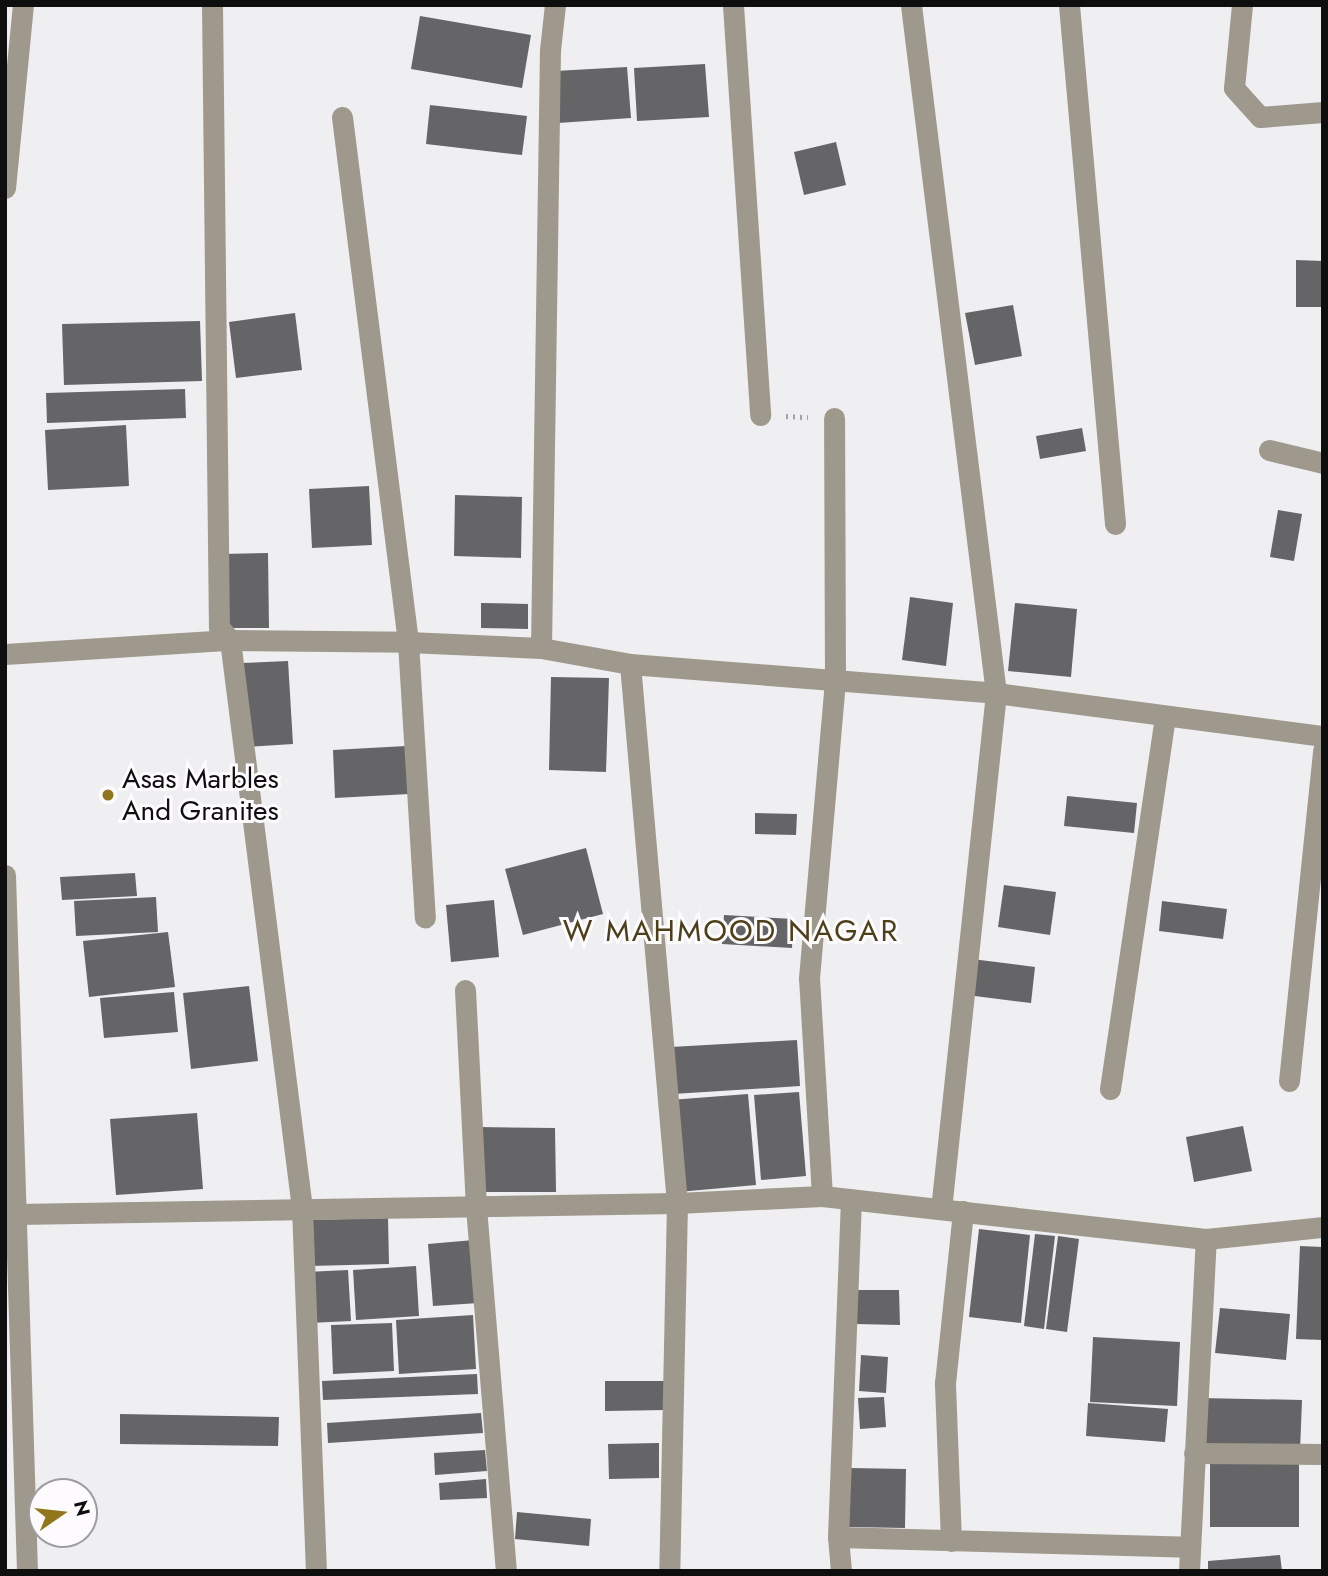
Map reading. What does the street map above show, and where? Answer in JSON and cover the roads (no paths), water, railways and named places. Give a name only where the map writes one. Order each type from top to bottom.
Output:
[{"type":"street","points":[[5,188],[23,5]]},
{"type":"street","points":[[212,5],[219,627],[230,640],[302,1208],[316,1571]]},
{"type":"street","points":[[541,648],[550,50],[555,5]]},
{"type":"street","points":[[733,5],[760,415]]},
{"type":"street","points":[[911,5],[996,693],[942,1209]]},
{"type":"street","points":[[1069,5],[1115,524]]},
{"type":"street","points":[[1242,5],[1234,88],[1261,117],[1323,111]]},
{"type":"street","points":[[342,117],[408,642],[425,917]]},
{"type":"street","points":[[822,1196],[809,978],[835,681],[834,418]]},
{"type":"street","points":[[1269,450],[1323,463]]},
{"type":"street","points":[[5,654],[230,640],[408,642],[541,648],[630,664],[996,693],[1323,736]]},
{"type":"street","points":[[630,664],[677,1203],[669,1571]]},
{"type":"street","points":[[1110,1089],[1165,717]]},
{"type":"street","points":[[1289,1081],[1314,931],[1323,750]]},
{"type":"street","points":[[5,875],[27,1571]]},
{"type":"street","points":[[465,990],[476,1207],[506,1571]]},
{"type":"street","points":[[17,1214],[677,1203],[822,1196],[1206,1239],[1323,1227]]},
{"type":"street","points":[[841,1571],[838,1537],[851,1199]]},
{"type":"street","points":[[951,1541],[946,1383],[963,1211]]},
{"type":"street","points":[[1189,1571],[1188,1547],[1206,1239]]},
{"type":"street","points":[[1194,1453],[1323,1454]]},
{"type":"street","points":[[838,1537],[1188,1547]]},
{"type":"place","name":"Asas Marbles And Granites","points":[[108,795]]},
{"type":"district","name":"W MAHMOOD NAGAR","points":[[731,931]]}]
